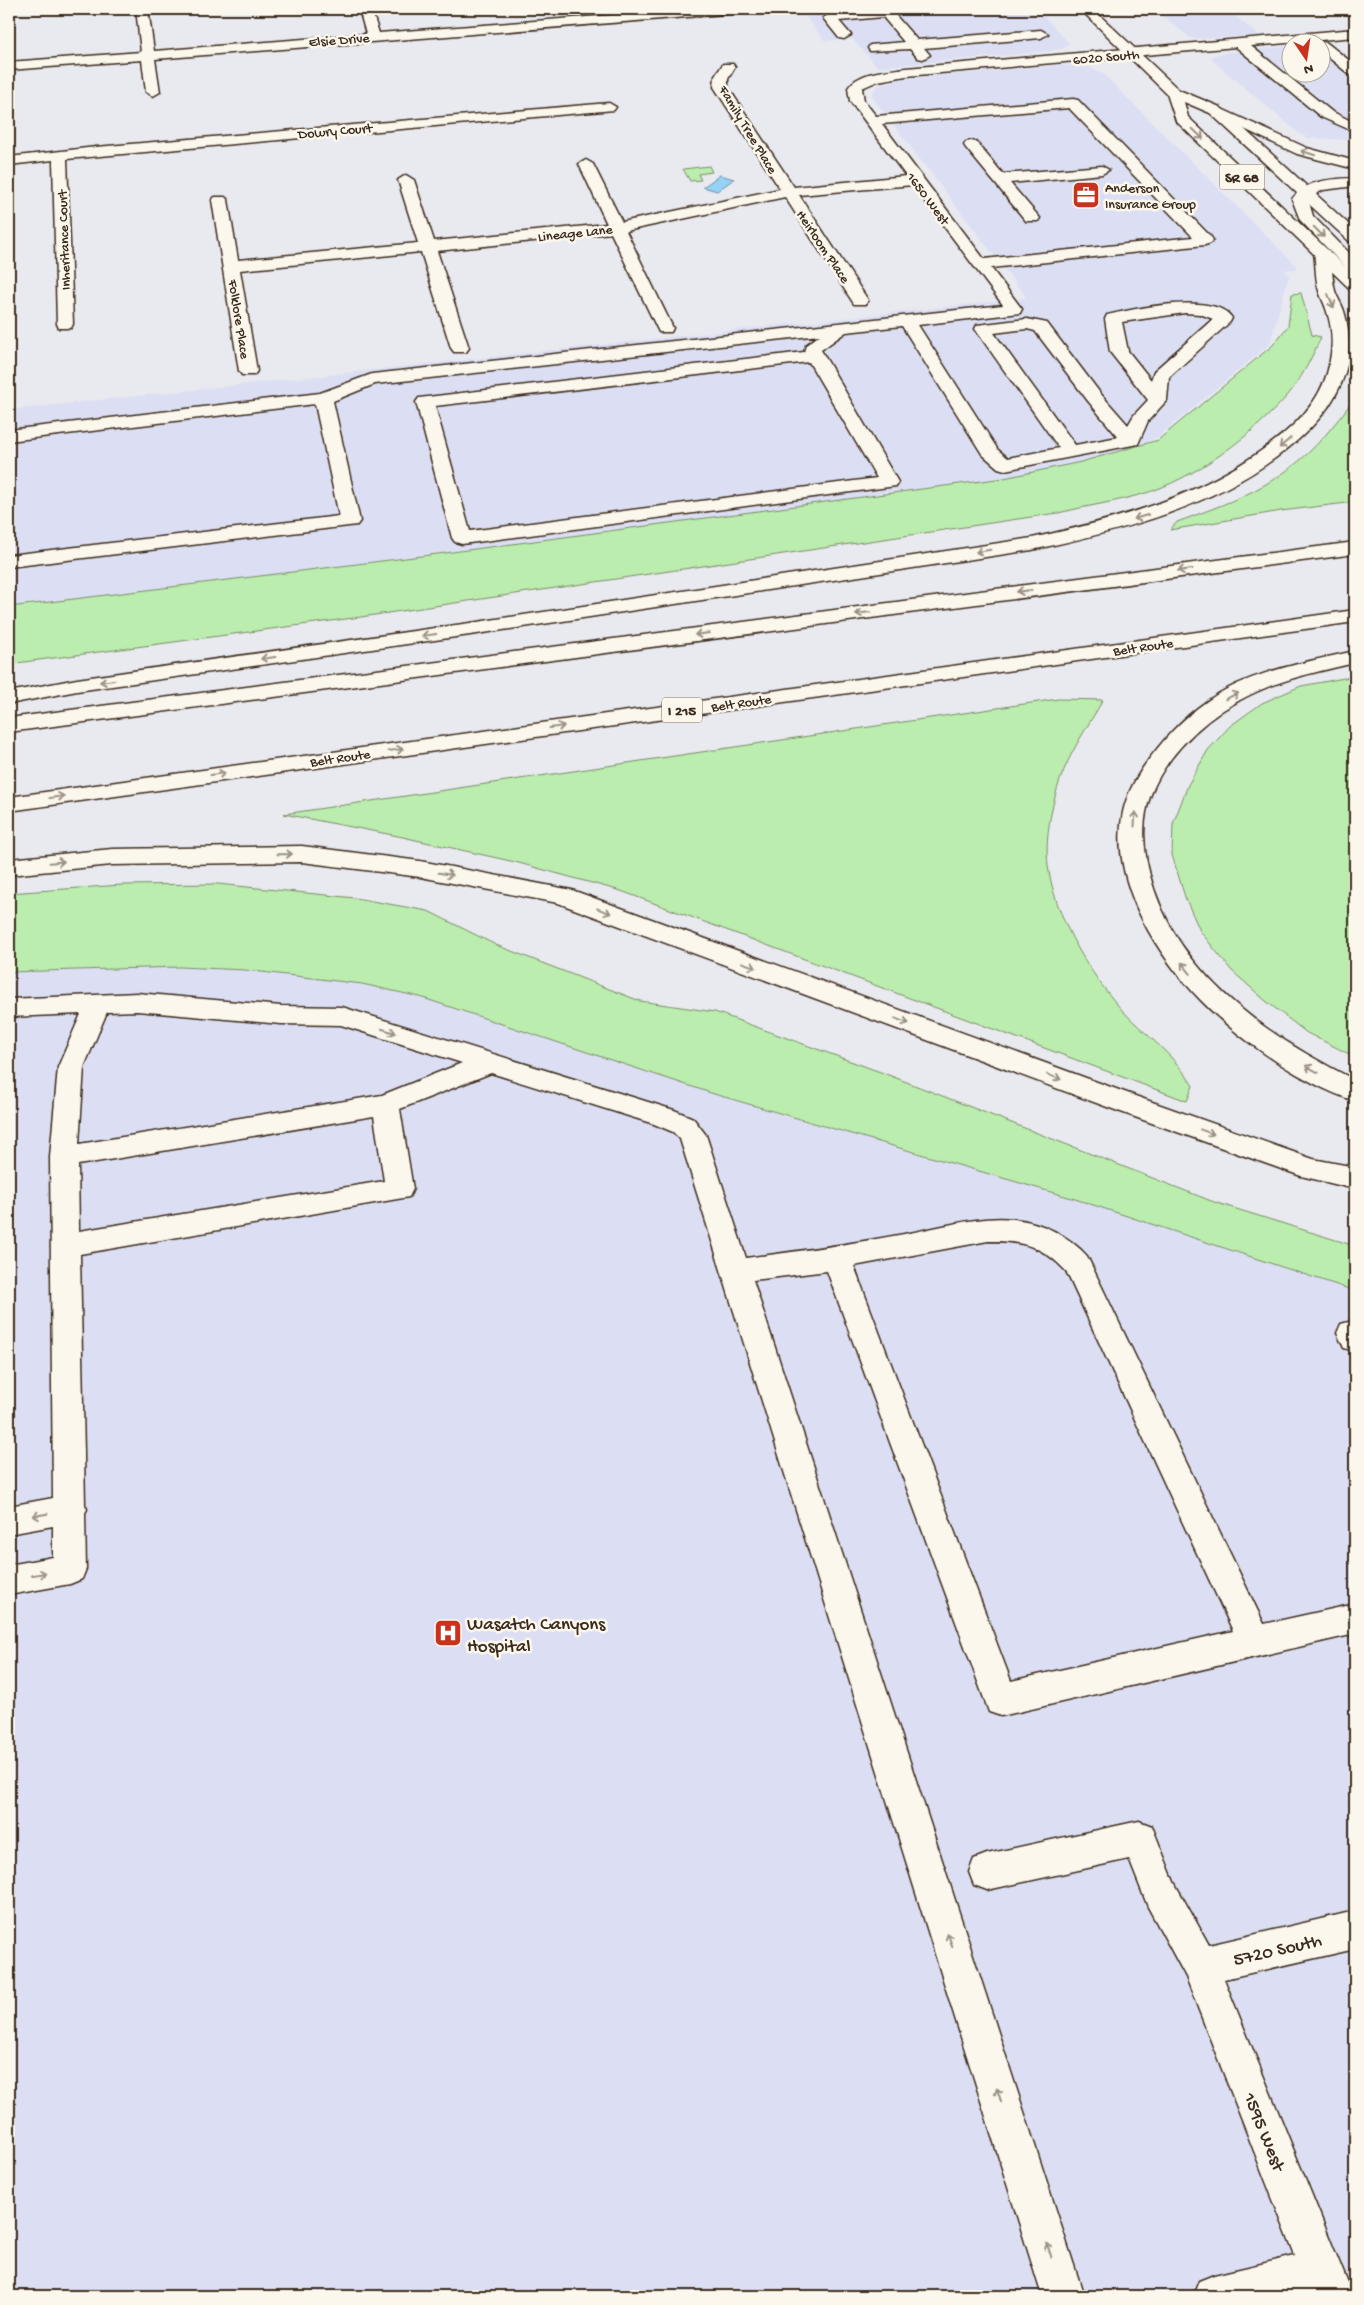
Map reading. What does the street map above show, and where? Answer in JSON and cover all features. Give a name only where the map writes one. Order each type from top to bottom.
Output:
[{"type":"main road","points":[[142,9],[153,92]]},
{"type":"main road","points":[[365,9],[373,36]]},
{"type":"main road","name":"Elsie Drive","points":[[9,66],[373,36],[460,32],[738,9]]},
{"type":"main road","name":"SR 68","points":[[1086,9],[1174,93],[1215,110],[1306,191],[1355,238]]},
{"type":"main road","points":[[844,35],[830,18],[886,13],[936,70]]},
{"type":"main road","name":"6020 South","points":[[1332,38],[1355,33]]},
{"type":"main road","points":[[876,48],[1041,34]]},
{"type":"main road","name":"6020 South","points":[[858,83],[887,74],[1240,44],[1282,43]]},
{"type":"main road","points":[[1240,44],[1326,114],[1355,128]]},
{"type":"main road","points":[[1332,54],[1355,72]]},
{"type":"main road","name":"Family Tree Place","points":[[728,67],[722,75],[721,87],[788,192]]},
{"type":"main road","name":"1650 West","points":[[858,83],[855,88],[857,101],[1014,309],[907,321]]},
{"type":"main road","name":"SR 68","points":[[1174,93],[1181,118],[1355,285]]},
{"type":"main road","points":[[871,121],[1073,103],[1205,240],[979,264]]},
{"type":"main road","name":"Dowry Court","points":[[60,156],[609,107]]},
{"type":"main road","points":[[1215,110],[1302,151],[1355,164]]},
{"type":"main road","points":[[971,145],[1032,218]]},
{"type":"main road","points":[[1114,176],[1100,160],[1121,153]]},
{"type":"main road","points":[[9,161],[60,156]]},
{"type":"main road","name":"Inheritance Court","points":[[60,156],[65,324]]},
{"type":"main road","points":[[586,164],[665,328]]},
{"type":"main road","points":[[1000,179],[1114,176],[1151,183]]},
{"type":"main road","points":[[406,180],[460,348]]},
{"type":"main road","name":"Lineage Lane","points":[[231,266],[617,228],[788,192],[916,180]]},
{"type":"main road","points":[[1355,182],[1318,186],[1306,191],[1300,199],[1306,217],[1355,268]]},
{"type":"main road","name":"Heirloom Place","points":[[788,192],[860,300]]},
{"type":"main road","name":"Folklore Place","points":[[220,200],[248,371]]},
{"type":"main road","points":[[9,698],[77,685],[477,628],[1032,544],[1105,528],[1190,500],[1226,483],[1279,448],[1300,430],[1331,389],[1339,362],[1341,337],[1336,312],[1327,291],[1322,253]]},
{"type":"main road","points":[[1131,440],[1140,419],[1158,400],[1160,375],[1224,318],[1213,311],[1166,309],[1113,319],[1119,352],[1158,400]]},
{"type":"main road","points":[[9,435],[323,398],[372,379],[907,321],[991,454],[1005,464],[1131,440]]},
{"type":"main road","points":[[954,332],[1027,324],[1041,327],[1094,397],[1131,440]]},
{"type":"main road","points":[[814,356],[425,402],[462,538],[889,482],[814,356],[812,348],[840,328]]},
{"type":"main road","points":[[983,329],[1070,451]]},
{"type":"main road","points":[[916,337],[935,335]]},
{"type":"main road","points":[[9,561],[350,521],[323,398]]},
{"type":"main road","points":[[1225,565],[1355,539]]},
{"type":"main road","points":[[9,725],[1355,548]]},
{"type":"main road","name":"Belt Route","points":[[9,804],[1355,616]]},
{"type":"main road","points":[[1355,657],[1302,669],[1267,680],[1218,704],[1169,748],[1147,779],[1135,808],[1133,838],[1136,872],[1148,907],[1163,937],[1187,970],[1220,1004],[1256,1033],[1298,1062],[1355,1092]]},
{"type":"main road","points":[[9,867],[112,857],[302,854],[420,869],[562,896],[1146,1111],[1311,1169],[1355,1178]]},
{"type":"main road","points":[[9,1008],[137,1002],[281,1015],[342,1016],[664,1117],[683,1125],[692,1136],[697,1147],[1063,2296]]},
{"type":"main road","points":[[9,1580],[70,1569],[71,1509],[64,1157],[71,1067],[98,1004]]},
{"type":"main road","points":[[64,1157],[386,1104],[489,1062]]},
{"type":"main road","points":[[66,1245],[399,1189],[386,1104]]},
{"type":"main road","points":[[737,1271],[837,1258],[988,1230],[1015,1230],[1042,1238],[1063,1248],[1077,1264],[1254,1642]]},
{"type":"main road","points":[[837,1258],[1001,1700],[1355,1619]]},
{"type":"main road","points":[[9,1520],[71,1509]]},
{"type":"main road","name":"1595 West","points":[[987,1872],[1139,1839],[1161,1894],[1200,1966],[1327,2284]]},
{"type":"main road","name":"5720 South","points":[[1200,1966],[1355,1930]]},
{"type":"main road","points":[[1214,2296],[1327,2284]]},
{"type":"shaded area","points":[[896,9],[1037,9],[1069,43],[1064,48],[1053,51],[878,67],[852,39],[825,41],[806,17]]},
{"type":"shaded area","points":[[1155,9],[1226,9],[1260,36],[1190,38]]},
{"type":"shaded area","points":[[1282,47],[1282,82],[1332,82],[1332,48],[1355,67],[1355,140],[1309,138],[1300,134],[1213,61],[1212,56],[1229,52]]},
{"type":"shaded area","points":[[1060,65],[1089,67],[1104,75],[1297,266],[1296,269],[1284,270],[1289,275],[1270,344],[1159,436],[1144,444],[1081,462],[1004,478],[430,555],[9,607],[9,410],[1027,298],[876,102],[872,94],[877,86],[899,79]]},
{"type":"shaded area","name":"Wasatch Canyons Hospital","points":[[180,967],[245,970],[362,984],[420,997],[714,1094],[1075,1199],[1355,1291],[1355,2296],[9,2296],[9,972]]},
{"type":"green space","points":[[709,166],[712,172],[698,174],[701,180],[690,181],[683,169]]},
{"type":"green space","points":[[1301,293],[1312,335],[1321,337],[1306,368],[1292,390],[1273,411],[1240,441],[1182,478],[1143,494],[1058,513],[361,617],[9,664],[9,607],[430,555],[1004,478],[1081,462],[1158,440],[1273,345],[1288,326],[1292,294]]},
{"type":"green space","points":[[1355,395],[1355,502],[1281,511],[1170,530],[1177,522],[1243,496],[1281,475],[1316,445],[1345,411]]},
{"type":"green space","points":[[1355,676],[1355,1057],[1307,1033],[1267,1002],[1231,970],[1200,931],[1185,897],[1172,855],[1173,824],[1188,785],[1208,750],[1230,726],[1262,703],[1301,686]]},
{"type":"green space","points":[[1058,699],[1103,700],[1068,761],[1059,783],[1053,806],[1048,830],[1047,854],[1055,895],[1068,930],[1098,980],[1130,1019],[1186,1075],[1193,1086],[1187,1101],[621,891],[515,862],[398,836],[284,814]]},
{"type":"green space","points":[[218,884],[355,898],[428,911],[496,945],[640,1001],[715,1012],[886,1074],[1214,1202],[1355,1246],[1355,1291],[1075,1199],[714,1094],[420,997],[362,984],[245,970],[180,967],[9,972],[9,893],[121,885]]},
{"type":"water","points":[[720,175],[734,179],[717,191],[703,187]]},
{"type":"place","name":"Anderson Insurance Group","points":[[1086,195]]},
{"type":"place","name":"Wasatch Canyons Hospital","points":[[448,1633]]}]
